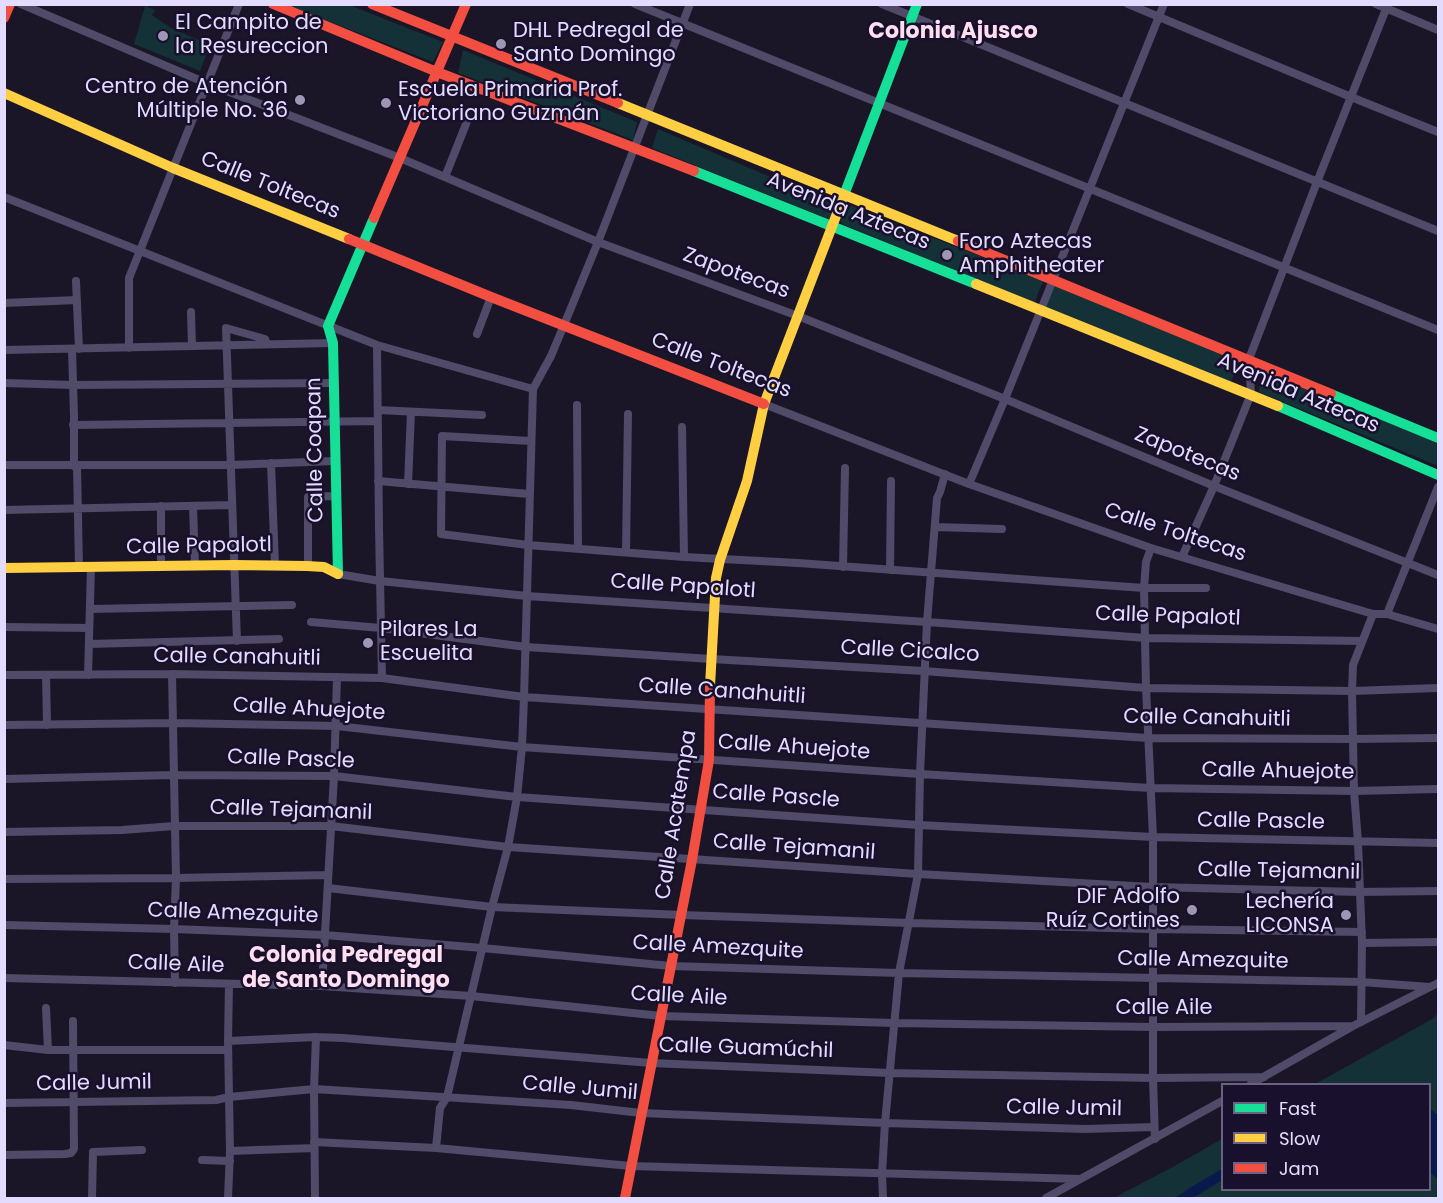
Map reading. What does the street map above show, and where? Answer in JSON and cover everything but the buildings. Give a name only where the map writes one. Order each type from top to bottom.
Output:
[{"type":"street","points":[[4,18],[10,4]]},
{"type":"street","name":"Zapotecas","points":[[21,4],[206,83],[400,158],[598,242],[798,316],[1438,575]]},
{"type":"street","points":[[129,348],[129,278],[239,4]]},
{"type":"street","name":"Avenida Aztecas","points":[[273,4],[437,72],[634,147],[1251,394],[1438,475]]},
{"type":"street","name":"Avenida Aztecas","points":[[372,4],[1053,279],[1438,438]]},
{"type":"street","points":[[328,326],[466,4]]},
{"type":"street","points":[[635,4],[1438,330]]},
{"type":"street","points":[[436,1148],[440,1108],[447,1097],[508,847],[517,797],[522,747],[526,647],[533,389],[551,356],[598,242],[690,4]]},
{"type":"street","points":[[882,4],[1438,231]]},
{"type":"street","name":"Calle Acatempa","points":[[625,1198],[682,915],[709,760],[711,659],[716,578],[720,560],[745,488],[764,404],[917,4]]},
{"type":"street","points":[[1128,4],[1438,132]]},
{"type":"street","points":[[969,484],[1164,4]]},
{"type":"street","points":[[1376,4],[1438,30]]},
{"type":"street","points":[[1182,557],[1251,394],[1249,359],[1387,7]]},
{"type":"street","name":"Calle Toltecas","points":[[4,93],[173,168],[491,297],[969,484],[1151,548],[1373,614],[1387,614],[1438,629]]},
{"type":"street","points":[[445,177],[468,119]]},
{"type":"street","points":[[4,197],[377,345],[533,389]]},
{"type":"street","points":[[76,281],[75,466],[90,609],[88,675]]},
{"type":"street","points":[[477,334],[491,297]]},
{"type":"street","points":[[4,303],[77,300]]},
{"type":"street","points":[[191,312],[192,346]]},
{"type":"street","name":"Calle Coapan","points":[[328,326],[333,343],[338,574]]},
{"type":"street","points":[[237,640],[226,328],[265,339],[267,344]]},
{"type":"street","points":[[4,350],[333,343]]},
{"type":"street","points":[[377,345],[382,678]]},
{"type":"street","points":[[4,383],[74,385],[228,382],[334,383]]},
{"type":"street","points":[[577,405],[578,548]]},
{"type":"street","points":[[378,410],[482,415]]},
{"type":"street","points":[[408,484],[411,412]]},
{"type":"street","points":[[626,552],[628,414]]},
{"type":"street","points":[[74,426],[378,421]]},
{"type":"street","points":[[682,427],[684,557]]},
{"type":"street","points":[[531,441],[442,436],[441,534],[528,545],[720,560],[1144,588],[1206,588]]},
{"type":"street","points":[[4,465],[230,465],[335,461]]},
{"type":"street","points":[[271,463],[275,565]]},
{"type":"street","points":[[843,567],[845,468]]},
{"type":"street","points":[[882,1198],[885,1123],[899,973],[918,874],[927,622],[937,498],[945,474]]},
{"type":"street","points":[[378,481],[529,494]]},
{"type":"street","points":[[890,570],[891,481]]},
{"type":"street","points":[[1387,614],[1438,488]]},
{"type":"street","points":[[309,566],[308,497],[336,496]]},
{"type":"street","points":[[4,510],[231,505]]},
{"type":"street","points":[[161,506],[161,566]]},
{"type":"street","points":[[193,506],[195,566]]},
{"type":"street","points":[[935,527],[1002,530]]},
{"type":"street","points":[[1151,548],[1146,562],[1144,588],[1153,837],[1155,1139]]},
{"type":"street","name":"Calle Papalotl","points":[[4,568],[309,566],[324,567],[338,574],[380,581],[527,596],[1146,638],[1362,641]]},
{"type":"street","points":[[90,609],[292,605]]},
{"type":"street","points":[[1357,1024],[1362,932],[1352,740],[1353,665],[1373,614]]},
{"type":"street","name":"Calle Cicalco","points":[[311,622],[381,628],[526,647],[924,670],[1146,688],[1352,691],[1438,688]]},
{"type":"street","points":[[4,627],[89,628]]},
{"type":"street","points":[[89,644],[279,639]]},
{"type":"street","name":"Calle Canahuitli","points":[[4,675],[382,678],[524,697],[1148,738],[1352,740],[1438,738]]},
{"type":"street","points":[[46,675],[47,725]]},
{"type":"street","points":[[172,675],[176,878],[175,983]]},
{"type":"street","points":[[322,986],[337,726],[337,677]]},
{"type":"street","name":"Calle Ahuejote","points":[[4,725],[174,723],[337,726],[522,747],[1150,788],[1354,791],[1438,789]]},
{"type":"street","name":"Calle Pascle","points":[[4,779],[174,775],[334,776],[517,797],[919,825],[1153,837],[1438,843]]},
{"type":"street","name":"Calle Tejamanil","points":[[4,832],[122,830],[174,826],[331,826],[508,847],[918,874],[1152,887],[1360,892],[1438,891]]},
{"type":"street","points":[[4,879],[328,875]]},
{"type":"street","points":[[328,888],[492,907],[909,923],[1362,932]]},
{"type":"street","name":"Calle Amezquite","points":[[4,925],[326,935],[671,966],[1361,982],[1430,987]]},
{"type":"street","points":[[1362,943],[1438,942]]},
{"type":"street","name":"Calle Aile","points":[[4,978],[322,986],[471,996],[661,1016],[1153,1027],[1357,1024]]},
{"type":"street","points":[[1253,1083],[1357,1024],[1438,983]]},
{"type":"street","points":[[228,1198],[230,1161],[229,984]]},
{"type":"street","points":[[46,1008],[48,1050]]},
{"type":"street","points":[[4,1155],[66,1154],[71,1153],[74,1149],[73,1021]]},
{"type":"street","points":[[315,1198],[316,1037]]},
{"type":"street","name":"Calle Guamúchil","points":[[228,1041],[316,1037],[651,1063],[890,1073],[1153,1078],[1264,1077]]},
{"type":"street","points":[[5,1045],[48,1050],[228,1050]]},
{"type":"street","name":"Calle Jumil","points":[[4,1103],[216,1100],[314,1089],[571,1105],[641,1113],[1085,1129],[1154,1127]]},
{"type":"street","points":[[1047,1198],[1221,1102]]},
{"type":"street","points":[[230,1151],[314,1145],[436,1148],[631,1166],[1080,1179]]},
{"type":"street","points":[[93,1198],[93,1152],[142,1150]]},
{"type":"street","points":[[202,1160],[230,1161]]},
{"type":"green space","points":[[287,5],[349,5],[443,42],[433,62]]},
{"type":"green space","name":"El Campito de la Resureccion","points":[[145,6],[155,10],[152,15],[171,28],[210,45],[200,71],[134,44]]},
{"type":"green space","points":[[463,50],[637,122],[633,140],[458,73]]},
{"type":"green space","points":[[658,129],[836,205],[833,221],[652,148]]},
{"type":"green space","points":[[849,205],[1044,281],[1035,303],[842,224],[838,212]]},
{"type":"green space","points":[[1055,284],[1239,362],[1231,382],[1045,307]]},
{"type":"green space","points":[[1267,372],[1438,443],[1438,466],[1259,392],[1260,381]]},
{"type":"green space","points":[[1438,1013],[1438,1198],[1115,1198],[1221,1140],[1221,1191],[1431,1191],[1431,1083],[1317,1083],[1434,1018]]},
{"type":"water","points":[[1431,1110],[1438,1115],[1438,1179],[1431,1174]]},
{"type":"water","points":[[1221,1170],[1221,1181],[1193,1198],[1175,1198]]},
{"type":"traffic: fast","points":[[841,203],[917,4]]},
{"type":"traffic: fast","points":[[694,171],[976,284]]},
{"type":"traffic: fast","points":[[338,574],[333,343],[328,326],[374,218]]},
{"type":"traffic: fast","points":[[1331,394],[1438,438]]},
{"type":"traffic: fast","points":[[1278,406],[1438,475]]},
{"type":"traffic: slow","points":[[4,93],[173,168],[349,239]]},
{"type":"traffic: slow","points":[[618,103],[958,241]]},
{"type":"traffic: slow","points":[[710,686],[716,578],[720,560],[747,481],[764,404],[841,203]]},
{"type":"traffic: slow","points":[[976,284],[1278,406]]},
{"type":"traffic: slow","points":[[4,568],[307,566],[324,567],[338,574]]},
{"type":"traffic: jam","points":[[4,18],[10,4]]},
{"type":"traffic: jam","points":[[273,4],[437,72],[694,171]]},
{"type":"traffic: jam","points":[[372,4],[618,103]]},
{"type":"traffic: jam","points":[[374,218],[466,4]]},
{"type":"traffic: jam","points":[[349,239],[764,404]]},
{"type":"traffic: jam","points":[[958,241],[1331,394]]},
{"type":"traffic: jam","points":[[625,1198],[692,860],[709,760],[710,686]]},
{"type":"place","name":"El Campito de la Resureccion","points":[[163,36]]},
{"type":"place","name":"DHL Pedregal de Santo Domingo","points":[[501,44]]},
{"type":"place","name":"Centro de Atención Múltiple No. 36","points":[[300,100]]},
{"type":"place","name":"Escuela Primaria Prof. Victoriano Guzmán","points":[[386,103]]},
{"type":"place","name":"Foro Aztecas Amphitheater","points":[[947,255]]},
{"type":"place","name":"Pilares La Escuelita","points":[[368,643]]},
{"type":"place","name":"DIF Adolfo Ruíz Cortines","points":[[1192,910]]},
{"type":"place","name":"Lechería LICONSA","points":[[1346,915]]},
{"type":"district","name":"Colonia Ajusco","points":[[953,32]]},
{"type":"district","name":"Colonia Pedregal de Santo Domingo","points":[[346,968]]}]
